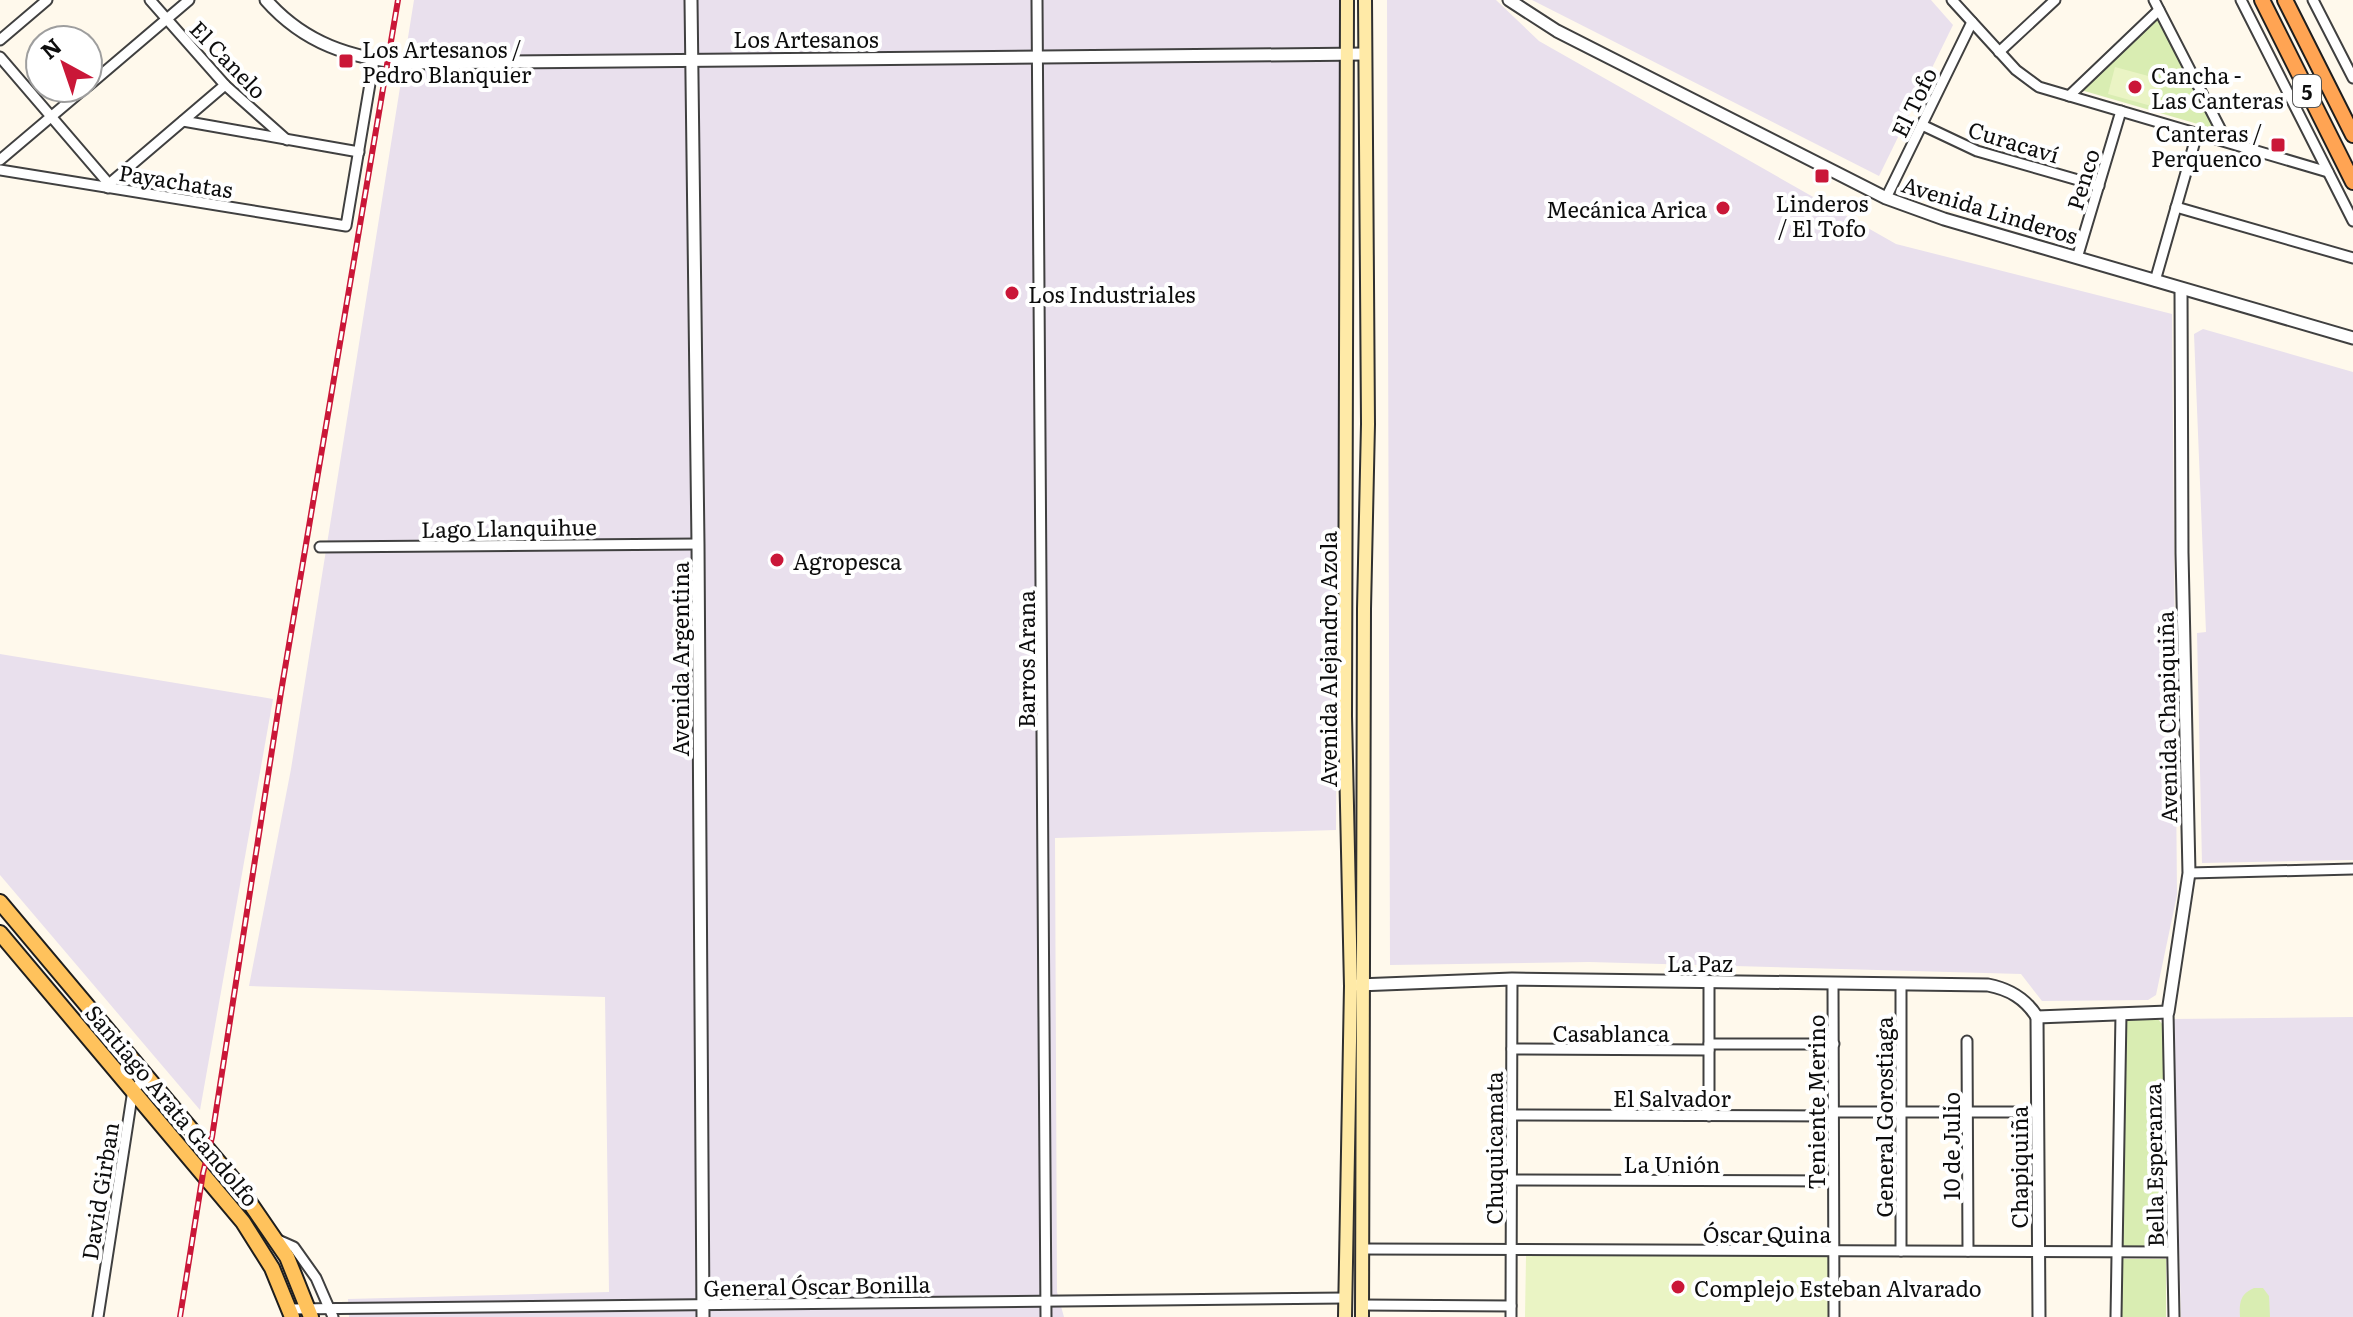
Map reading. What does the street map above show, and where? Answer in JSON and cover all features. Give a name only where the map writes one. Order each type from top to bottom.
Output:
[{"type":"highway","name":"5","points":[[2262,0],[2353,182]]},
{"type":"highway","name":"5","points":[[2285,0],[2353,135]]},
{"type":"main road","name":"Avenida Alejandro Azola","points":[[1347,0],[1345,716],[1357,985],[1362,1311]]},
{"type":"main road","name":"Avenida Alejandro Azola","points":[[1345,1317],[1357,985],[1368,368],[1365,0]]},
{"type":"main road","name":"Santiago Arata Gandolfo","points":[[0,902],[237,1184],[276,1239],[296,1276],[310,1313]]},
{"type":"main road","name":"Santiago Arata Gandolfo","points":[[0,933],[252,1235],[272,1268],[291,1313]]},
{"type":"street","points":[[0,40],[47,0]]},
{"type":"street","name":"El Canelo","points":[[150,0],[225,85],[287,140]]},
{"type":"street","points":[[104,72],[189,0]]},
{"type":"street","name":"Avenida Argentina","points":[[691,0],[703,1311]]},
{"type":"street","name":"Barros Arana","points":[[1037,0],[1046,1317]]},
{"type":"street","name":"Avenida Linderos","points":[[1509,0],[1557,31],[1886,198],[1944,219],[2353,338]]},
{"type":"street","points":[[1952,0],[2027,80],[2069,96],[2328,172]]},
{"type":"street","points":[[1999,52],[2055,0]]},
{"type":"street","points":[[2241,0],[2353,221]]},
{"type":"street","points":[[2313,0],[2353,78]]},
{"type":"street","name":"Los Artesanos","points":[[268,1],[292,25],[319,43],[346,54],[374,60],[418,63],[1365,54]]},
{"type":"street","points":[[2069,96],[2156,5],[2226,140]]},
{"type":"street","name":"El Tofo","points":[[1886,198],[1972,22]]},
{"type":"street","points":[[0,57],[109,186],[225,85]]},
{"type":"street","points":[[359,152],[374,60]]},
{"type":"street","points":[[0,160],[65,104]]},
{"type":"street","name":"Penco","points":[[2077,258],[2121,111]]},
{"type":"street","name":"El Canelo","points":[[183,121],[359,152]]},
{"type":"street","name":"Curacaví","points":[[1922,125],[1977,151],[2099,186]]},
{"type":"street","points":[[2155,281],[2197,134]]},
{"type":"street","name":"Payachatas","points":[[0,170],[346,226],[359,152]]},
{"type":"street","points":[[2176,207],[2353,258]]},
{"type":"street","name":"Avenida Chapiquiña","points":[[2168,1012],[2189,873],[2182,553],[2181,289]]},
{"type":"street","name":"Lago Llanquihue","points":[[320,547],[698,544]]},
{"type":"street","points":[[2189,873],[2353,869]]},
{"type":"street","name":"La Paz","points":[[1357,985],[1512,979],[1997,987],[2021,998],[2037,1017]]},
{"type":"street","name":"Chuquicamata","points":[[1511,1317],[1512,979]]},
{"type":"street","points":[[1709,981],[1709,1116]]},
{"type":"street","name":"Teniente Merino","points":[[1833,983],[1834,1317]]},
{"type":"street","name":"General Gorostiaga","points":[[1901,984],[1901,1251]]},
{"type":"street","points":[[2037,1017],[2168,1012]]},
{"type":"street","name":"Bella Esperanza","points":[[2168,1012],[2174,1317]]},
{"type":"street","name":"Bella Esperanza","points":[[2116,1317],[2121,1014]]},
{"type":"street","name":"Chapiquiña","points":[[2037,1017],[2039,1317]]},
{"type":"street","name":"10 de Julio","points":[[1967,1041],[1968,1251]]},
{"type":"street","name":"Casablanca","points":[[1512,1049],[1834,1044]]},
{"type":"street","points":[[133,1090],[147,1077]]},
{"type":"street","name":"David Girban","points":[[98,1317],[133,1090]]},
{"type":"street","name":"El Salvador","points":[[1511,1115],[2037,1112]]},
{"type":"street","name":"La Unión","points":[[1511,1180],[1833,1181]]},
{"type":"street","name":"Santiago Arata Gandolfo","points":[[276,1239],[294,1247],[316,1278],[332,1312]]},
{"type":"street","name":"Óscar Quina","points":[[1362,1249],[2172,1252]]},
{"type":"street","name":"General Óscar Bonilla","points":[[291,1313],[703,1311],[1046,1301],[1345,1298]]},
{"type":"street","points":[[1362,1311],[1511,1306]]},
{"type":"shaded area","points":[[414,0],[1341,0],[1336,830],[1055,838],[1057,1292],[1064,1317],[349,1317],[348,1299],[609,1292],[605,997],[249,986],[291,769]]},
{"type":"shaded area","points":[[1387,0],[1496,0],[1539,41],[1896,244],[2172,314],[2177,895],[2156,995],[2148,1000],[2042,1001],[2021,974],[1589,962],[1390,965]]},
{"type":"shaded area","points":[[1532,0],[1931,0],[1953,25],[1879,176]]},
{"type":"shaded area","points":[[2203,329],[2353,372],[2353,860],[2202,863],[2197,633],[2206,632],[2194,334]]},
{"type":"shaded area","points":[[0,654],[273,699],[200,1110],[0,875]]},
{"type":"shaded area","points":[[2353,1017],[2353,1317],[2181,1317],[2173,1019]]},
{"type":"green space","points":[[2157,15],[2215,129],[2081,90]]},
{"type":"green space","name":"Cancha - Las Canteras","points":[[2115,67],[2163,80],[2155,107],[2108,94]]},
{"type":"green space","points":[[2157,1018],[2163,1025],[2168,1238],[2158,1246],[2122,1247],[2125,1020]]},
{"type":"green space","name":"Complejo Esteban Alvarado","points":[[1526,1256],[1831,1256],[1831,1317],[1525,1317]]},
{"type":"green space","points":[[2122,1259],[2166,1259],[2166,1317],[2121,1317]]},
{"type":"green space","points":[[2254,1288],[2263,1288],[2269,1296],[2270,1317],[2240,1317],[2241,1300]]},
{"type":"railway","points":[[180,1317],[203,1173],[212,1137],[281,692],[398,0]]},
{"type":"place","name":"Los Artesanos / Pedro Blanquier","points":[[346,61]]},
{"type":"place","name":"Cancha - Las Canteras","points":[[2135,87]]},
{"type":"place","name":"Canteras / Perquenco","points":[[2278,145]]},
{"type":"place","name":"Linderos / El Tofo","points":[[1822,176]]},
{"type":"place","name":"Mecánica Arica","points":[[1723,208]]},
{"type":"place","name":"Los Industriales","points":[[1012,293]]},
{"type":"place","name":"Agropesca","points":[[777,560]]},
{"type":"place","name":"Complejo Esteban Alvarado","points":[[1678,1287]]}]
